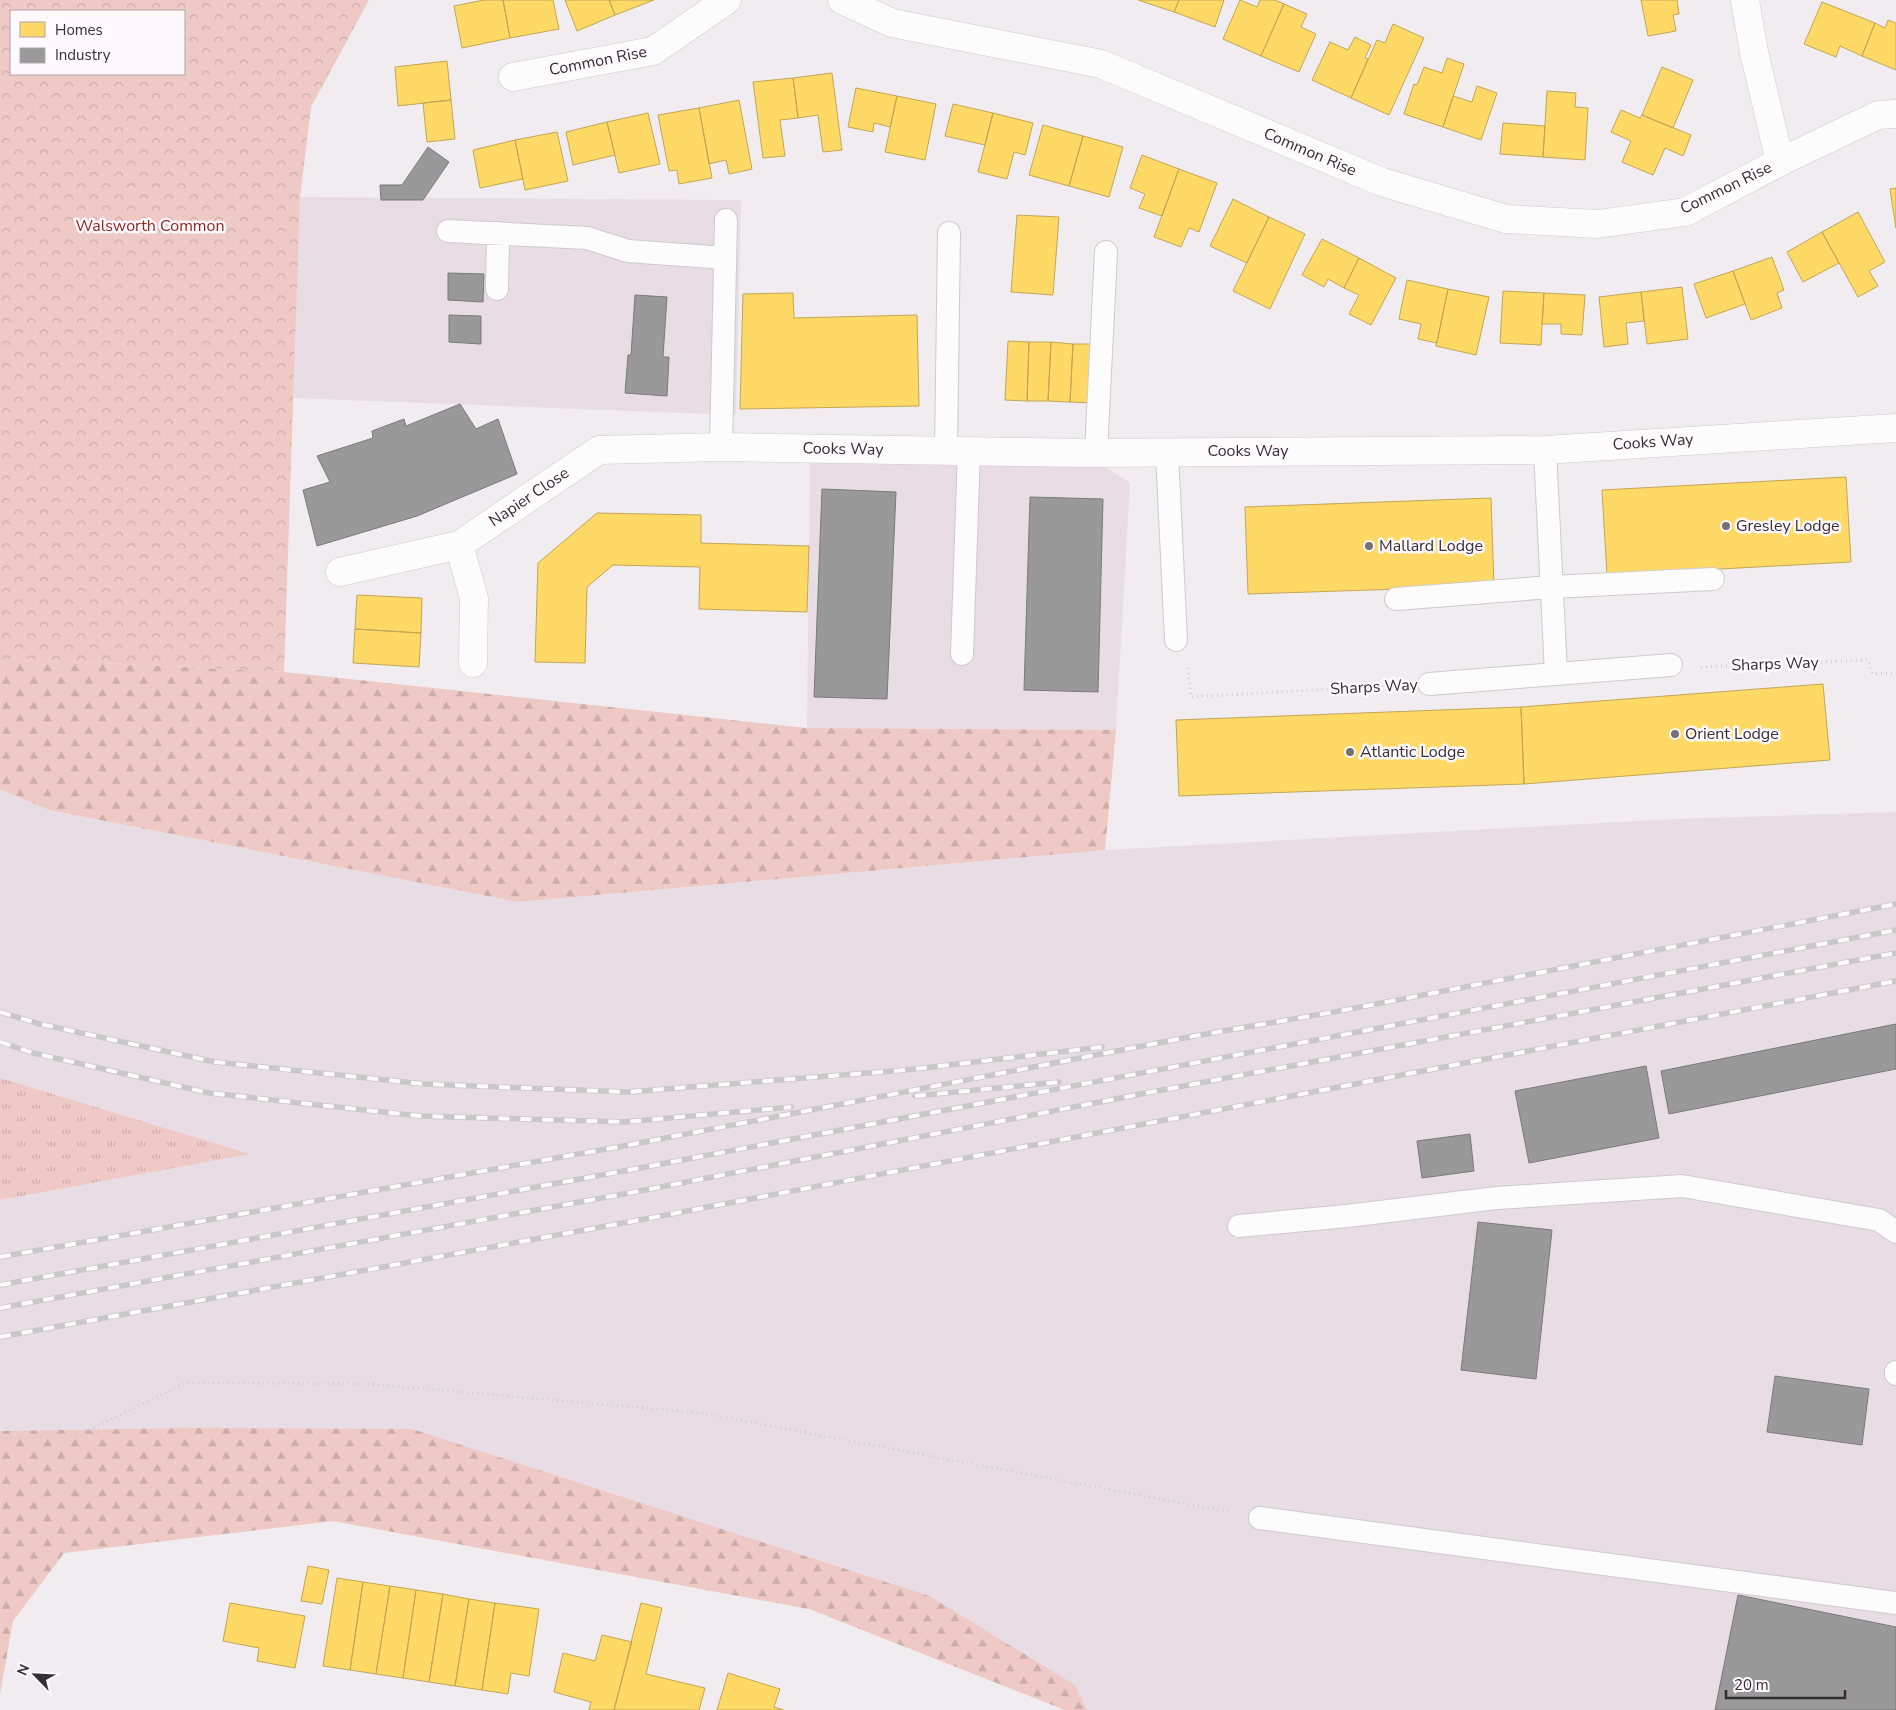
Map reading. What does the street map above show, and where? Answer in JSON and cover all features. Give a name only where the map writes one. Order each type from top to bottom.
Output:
[{"type":"street","name":"Common Rise","points":[[513,78],[653,51],[727,0]]},
{"type":"street","name":"Common Rise","points":[[842,0],[892,23],[1101,64],[1382,182],[1506,219],[1597,224],[1685,212],[1780,162],[1878,115],[1896,114]]},
{"type":"street","name":"Common Rise","points":[[1746,0],[1754,52],[1780,162]]},
{"type":"street","name":"Cooks Way","points":[[599,450],[721,448],[1096,453],[1545,450],[1896,428]]},
{"type":"street","name":"Napier Close","points":[[340,572],[459,545],[599,450]]},
{"type":"street","points":[[459,545],[474,598],[473,663]]},
{"type":"lane","points":[[721,448],[726,220]]},
{"type":"lane","points":[[448,231],[587,238],[628,251],[724,258]]},
{"type":"lane","points":[[497,289],[498,233]]},
{"type":"lane","points":[[949,233],[958,451],[962,654]]},
{"type":"lane","points":[[1096,453],[1106,252]]},
{"type":"lane","points":[[1545,450],[1556,674]]},
{"type":"lane","points":[[1166,452],[1176,640]]},
{"type":"lane","points":[[1396,599],[1713,579]]},
{"type":"lane","name":"Sharps Way","points":[[1429,684],[1670,665]]},
{"type":"lane","points":[[1239,1226],[1347,1216],[1497,1198],[1682,1186],[1879,1220],[1896,1232]]},
{"type":"lane","points":[[1260,1518],[1896,1603]]},
{"type":"path","name":"Sharps Way","points":[[1670,665],[1701,667],[1868,660],[1873,674],[1896,673]]},
{"type":"path","name":"Sharps Way","points":[[1191,697],[1429,684]]},
{"type":"path","points":[[0,1438],[79,1436],[185,1382],[371,1384],[701,1413],[1260,1518]]},
{"type":"shaded area","points":[[300,197],[741,200],[736,415],[293,398]]},
{"type":"shaded area","points":[[810,448],[1084,453],[1130,483],[1116,730],[807,728]]},
{"type":"shaded area","points":[[0,789],[49,810],[518,902],[1105,850],[1674,819],[1896,812],[1896,1710],[1087,1710],[1075,1685],[185,1428],[0,1431],[0,1200],[249,1154],[0,1078]]},
{"type":"green space","name":"Walsworth Common","points":[[0,0],[369,0],[311,107],[300,197],[284,672],[0,658]]},
{"type":"green space","points":[[0,658],[284,672],[807,728],[1116,730],[1105,850],[518,902],[49,810],[0,789]]},
{"type":"green space","points":[[0,1078],[250,1154],[0,1200]]},
{"type":"green space","points":[[185,1428],[412,1429],[929,1596],[1075,1685],[1087,1710],[1065,1710],[809,1609],[333,1521],[64,1553],[13,1621],[0,1694],[0,1431]]},
{"type":"building: Homes","points":[[484,0],[503,0],[510,38],[462,48],[454,6]]},
{"type":"building: Homes","points":[[503,0],[553,0],[559,29],[510,38]]},
{"type":"building: Homes","points":[[565,0],[609,0],[615,15],[577,31]]},
{"type":"building: Homes","points":[[609,0],[654,0],[615,15]]},
{"type":"building: Homes","points":[[1138,0],[1179,0],[1174,12]]},
{"type":"building: Homes","points":[[1179,0],[1224,0],[1215,27],[1174,12]]},
{"type":"building: Homes","points":[[1240,0],[1257,7],[1260,0],[1275,0],[1284,4],[1261,56],[1223,39]]},
{"type":"building: Homes","points":[[1641,0],[1677,0],[1679,14],[1673,15],[1676,31],[1648,36]]},
{"type":"building: Homes","points":[[1822,2],[1875,23],[1862,56],[1840,46],[1836,57],[1804,44]]},
{"type":"building: Homes","points":[[1284,4],[1307,14],[1301,27],[1316,34],[1299,72],[1261,56]]},
{"type":"building: Homes","points":[[1888,20],[1896,23],[1896,70],[1862,56],[1875,23],[1885,28]]},
{"type":"building: Homes","points":[[1393,24],[1424,38],[1389,115],[1351,98],[1377,40],[1385,43]]},
{"type":"building: Homes","points":[[1355,37],[1371,45],[1365,58],[1368,59],[1351,98],[1312,80],[1330,42],[1348,50]]},
{"type":"building: Homes","points":[[1447,58],[1464,64],[1443,127],[1404,114],[1414,84],[1417,85],[1424,67],[1442,73]]},
{"type":"building: Homes","points":[[447,61],[451,100],[398,106],[395,67]]},
{"type":"building: Homes","points":[[1662,67],[1693,80],[1673,128],[1642,115]]},
{"type":"building: Homes","points":[[832,73],[842,150],[823,152],[818,115],[798,118],[793,78]]},
{"type":"building: Homes","points":[[793,78],[798,118],[780,120],[785,156],[763,158],[753,82]]},
{"type":"building: Homes","points":[[1477,86],[1497,93],[1481,140],[1443,127],[1453,96],[1472,102]]},
{"type":"building: Homes","points":[[856,88],[897,96],[890,127],[874,123],[873,132],[848,127]]},
{"type":"building: Homes","points":[[1547,91],[1576,93],[1575,107],[1588,108],[1585,160],[1543,157]]},
{"type":"building: Homes","points":[[897,96],[936,104],[925,160],[885,152]]},
{"type":"building: Homes","points":[[451,100],[455,139],[427,142],[423,103]]},
{"type":"building: Homes","points":[[739,100],[752,169],[729,174],[726,160],[709,164],[699,108]]},
{"type":"building: Homes","points":[[953,104],[993,113],[985,145],[945,136]]},
{"type":"building: Homes","points":[[699,108],[712,178],[679,184],[677,170],[669,171],[658,115]]},
{"type":"building: Homes","points":[[1621,110],[1640,118],[1642,115],[1691,135],[1683,156],[1665,148],[1653,175],[1622,162],[1631,141],[1611,132]]},
{"type":"building: Homes","points":[[648,113],[660,164],[619,173],[607,122]]},
{"type":"building: Homes","points":[[993,113],[1033,123],[1025,155],[1014,152],[1007,179],[978,172]]},
{"type":"building: Homes","points":[[607,122],[615,155],[573,165],[566,132]]},
{"type":"building: Homes","points":[[1503,123],[1545,126],[1543,157],[1500,154]]},
{"type":"building: Homes","points":[[1043,125],[1083,136],[1069,186],[1029,175]]},
{"type":"building: Homes","points":[[557,132],[568,181],[525,190],[515,140]]},
{"type":"building: Homes","points":[[1083,136],[1123,147],[1109,197],[1069,186]]},
{"type":"building: Homes","points":[[515,140],[523,179],[480,188],[473,150]]},
{"type":"building: Homes","points":[[1142,155],[1179,169],[1162,216],[1139,208],[1145,194],[1130,188]]},
{"type":"building: Homes","points":[[1179,169],[1217,183],[1199,232],[1189,228],[1181,247],[1154,237]]},
{"type":"building: Homes","points":[[1896,188],[1896,228],[1890,189]]},
{"type":"building: Homes","points":[[1233,199],[1269,217],[1247,263],[1210,246]]},
{"type":"building: Homes","points":[[1858,212],[1885,262],[1869,271],[1878,286],[1858,297],[1822,232]]},
{"type":"building: Homes","points":[[1017,215],[1059,217],[1053,295],[1011,292]]},
{"type":"building: Homes","points":[[1269,217],[1305,234],[1270,309],[1233,291]]},
{"type":"building: Homes","points":[[1822,232],[1839,263],[1803,282],[1787,252]]},
{"type":"building: Homes","points":[[1322,239],[1359,258],[1344,288],[1328,279],[1324,287],[1302,275]]},
{"type":"building: Homes","points":[[1772,257],[1784,290],[1777,293],[1782,308],[1751,320],[1733,271]]},
{"type":"building: Homes","points":[[1359,258],[1396,278],[1371,325],[1349,314],[1359,295],[1344,288]]},
{"type":"building: Homes","points":[[1733,271],[1745,304],[1706,318],[1694,284]]},
{"type":"building: Homes","points":[[1407,280],[1448,289],[1437,343],[1418,339],[1421,324],[1399,319]]},
{"type":"building: Homes","points":[[1682,287],[1688,339],[1647,344],[1641,292]]},
{"type":"building: Homes","points":[[1448,289],[1489,297],[1476,355],[1436,346]]},
{"type":"building: Homes","points":[[1503,291],[1544,293],[1541,345],[1500,343]]},
{"type":"building: Homes","points":[[1641,292],[1644,321],[1626,323],[1628,344],[1604,347],[1599,297]]},
{"type":"building: Homes","points":[[793,293],[794,318],[917,315],[919,406],[740,409],[743,294]]},
{"type":"building: Homes","points":[[1544,293],[1585,295],[1582,335],[1561,334],[1561,324],[1542,324]]},
{"type":"building: Homes","points":[[1008,341],[1029,342],[1027,401],[1005,400]]},
{"type":"building: Homes","points":[[1029,342],[1051,342],[1048,401],[1027,401]]},
{"type":"building: Homes","points":[[1051,342],[1073,344],[1070,402],[1048,401]]},
{"type":"building: Homes","points":[[1073,344],[1094,344],[1092,403],[1070,402]]},
{"type":"building: Homes","name":"Gresley Lodge","points":[[1846,477],[1851,562],[1607,575],[1602,490]]},
{"type":"building: Homes","name":"Mallard Lodge","points":[[1491,498],[1494,586],[1248,594],[1245,507]]},
{"type":"building: Homes","points":[[597,513],[701,515],[701,543],[809,546],[807,612],[699,609],[700,567],[613,565],[587,587],[585,663],[535,662],[538,563]]},
{"type":"building: Homes","points":[[357,595],[422,598],[421,633],[355,629]]},
{"type":"building: Homes","points":[[355,629],[421,633],[419,667],[353,663]]},
{"type":"building: Homes","name":"Orient Lodge","points":[[1823,684],[1830,760],[1524,784],[1521,707]]},
{"type":"building: Homes","name":"Atlantic Lodge","points":[[1521,707],[1524,784],[1179,796],[1176,720]]},
{"type":"building: Homes","points":[[308,1566],[329,1570],[322,1604],[301,1601]]},
{"type":"building: Homes","points":[[337,1578],[363,1582],[350,1670],[323,1666]]},
{"type":"building: Homes","points":[[363,1582],[390,1586],[376,1674],[350,1670]]},
{"type":"building: Homes","points":[[390,1586],[416,1590],[403,1678],[376,1674]]},
{"type":"building: Homes","points":[[416,1590],[443,1594],[429,1682],[403,1678]]},
{"type":"building: Homes","points":[[443,1594],[469,1599],[455,1686],[429,1682]]},
{"type":"building: Homes","points":[[469,1599],[495,1603],[482,1690],[455,1686]]},
{"type":"building: Homes","points":[[230,1603],[305,1616],[295,1668],[257,1661],[259,1648],[223,1641]]},
{"type":"building: Homes","points":[[495,1603],[539,1609],[529,1676],[511,1673],[508,1694],[482,1690]]},
{"type":"building: Homes","points":[[641,1603],[662,1608],[646,1674],[705,1688],[699,1710],[614,1710]]},
{"type":"building: Homes","points":[[602,1635],[632,1642],[614,1710],[589,1710],[591,1702],[554,1692],[563,1653],[595,1661]]},
{"type":"building: Homes","points":[[728,1673],[780,1689],[774,1707],[784,1710],[717,1710]]},
{"type":"building: Industry","points":[[428,147],[449,162],[423,200],[381,200],[380,185],[402,185]]},
{"type":"building: Industry","points":[[448,273],[484,274],[483,302],[448,300]]},
{"type":"building: Industry","points":[[635,295],[667,297],[663,357],[669,357],[667,396],[625,393],[628,355],[631,355]]},
{"type":"building: Industry","points":[[449,315],[481,316],[481,344],[449,342]]},
{"type":"building: Industry","points":[[460,404],[476,429],[498,419],[517,474],[417,516],[317,546],[303,490],[330,482],[317,456],[373,438],[372,431],[404,419],[406,426]]},
{"type":"building: Industry","points":[[822,489],[896,492],[887,699],[814,697]]},
{"type":"building: Industry","points":[[1030,497],[1103,499],[1098,692],[1024,690]]},
{"type":"building: Industry","points":[[1896,1024],[1896,1069],[1669,1114],[1661,1071]]},
{"type":"building: Industry","points":[[1646,1066],[1659,1138],[1529,1163],[1515,1091]]},
{"type":"building: Industry","points":[[1470,1134],[1474,1171],[1422,1178],[1417,1141]]},
{"type":"building: Industry","points":[[1478,1222],[1552,1230],[1536,1379],[1461,1370]]},
{"type":"building: Industry","points":[[1775,1376],[1869,1389],[1862,1445],[1767,1432]]},
{"type":"building: Industry","points":[[1738,1595],[1896,1627],[1896,1710],[1715,1710]]},
{"type":"railway","points":[[0,1257],[629,1145],[1896,904]]},
{"type":"railway","points":[[0,1285],[640,1168],[1896,930]]},
{"type":"railway","points":[[0,1308],[640,1191],[1146,1093],[1896,953]]},
{"type":"railway","points":[[0,1337],[645,1219],[1896,981]]},
{"type":"railway","points":[[0,1012],[40,1024],[215,1062],[424,1084],[627,1092],[906,1070],[1102,1047]]},
{"type":"railway","points":[[0,1042],[33,1053],[209,1093],[420,1116],[624,1122],[791,1107]]},
{"type":"railway","points":[[915,1096],[1059,1082]]},
{"type":"place","name":"Gresley Lodge","points":[[1726,526]]},
{"type":"place","name":"Mallard Lodge","points":[[1369,546]]},
{"type":"place","name":"Orient Lodge","points":[[1675,734]]},
{"type":"place","name":"Atlantic Lodge","points":[[1350,752]]}]
